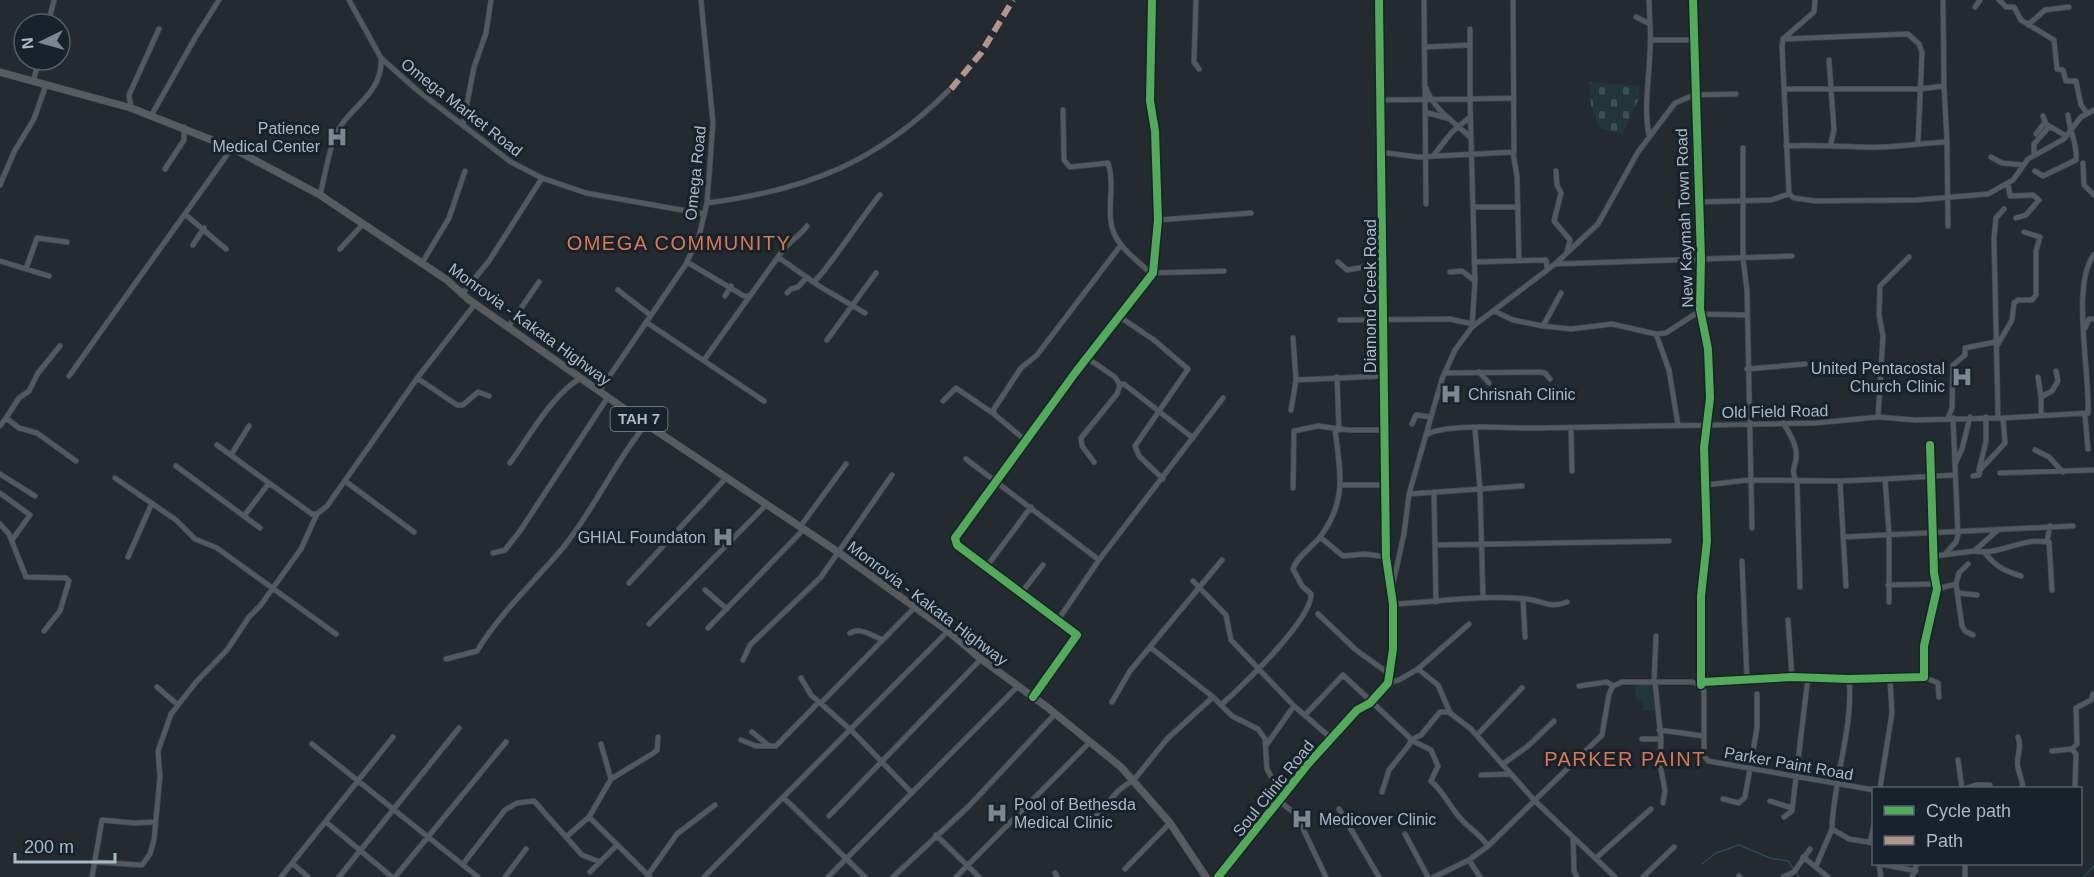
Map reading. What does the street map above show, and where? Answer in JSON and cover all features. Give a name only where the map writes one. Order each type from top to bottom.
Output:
[{"type":"highway","name":"Monrovia - Kakata Highway","points":[[0,72],[131,108],[184,127],[232,148],[320,195],[422,263],[447,280],[461,295],[646,424],[838,552],[948,631],[1017,687],[1055,714],[1133,781],[1170,823],[1206,877]]},
{"type":"street","points":[[151,116],[219,0]]},
{"type":"street","name":"Omega Market Road","points":[[349,0],[381,58],[418,91],[511,162],[542,178],[586,194],[704,214]]},
{"type":"street","points":[[464,125],[474,67],[486,33],[491,0]]},
{"type":"street","name":"Omega Road","points":[[600,390],[687,262],[699,236],[707,203],[713,123],[701,0]]},
{"type":"street","points":[[1033,697],[1077,637],[1022,592],[957,545],[955,538],[1086,358],[1153,274],[1158,220],[1155,131],[1150,101],[1152,0]]},
{"type":"street","points":[[1196,0],[1194,62],[1199,69]]},
{"type":"street","name":"Diamond Creek Road","points":[[1378,0],[1386,557],[1391,591]]},
{"type":"street","points":[[1424,0],[1425,112],[1430,156],[1426,204]]},
{"type":"street","points":[[1513,0],[1513,153],[1517,176],[1519,261]]},
{"type":"street","points":[[1649,0],[1651,40],[1646,110],[1649,135]]},
{"type":"street","name":"New Kaymah Town Road","points":[[1693,0],[1694,95],[1701,259],[1700,314],[1708,349],[1710,399],[1706,424],[1707,541],[1700,618],[1701,685]]},
{"type":"street","points":[[1784,39],[1814,13],[1815,0]]},
{"type":"street","points":[[1943,0],[1948,226]]},
{"type":"street","points":[[1975,7],[1980,0]]},
{"type":"street","points":[[1999,0],[2004,6],[2014,7],[2021,20],[2054,40],[2057,69],[2063,70],[2066,81],[2077,82],[2080,105],[2087,113]]},
{"type":"street","points":[[2028,25],[2045,10],[2069,7]]},
{"type":"street","points":[[1636,17],[1650,24]]},
{"type":"street","points":[[131,108],[129,95],[159,29]]},
{"type":"street","points":[[1470,30],[1470,156],[1475,280],[1472,325]]},
{"type":"street","points":[[1784,39],[1908,34],[1919,44],[1922,52],[1918,143]]},
{"type":"street","points":[[1784,39],[1789,194],[1794,198],[1816,201],[1916,200],[1988,194],[2008,183],[2034,155],[2047,150],[2067,134],[2087,113],[2094,110]]},
{"type":"street","points":[[1651,40],[1694,40]]},
{"type":"street","points":[[1426,47],[1470,45]]},
{"type":"street","points":[[320,195],[336,135],[363,101],[373,93],[382,66],[381,58]]},
{"type":"street","points":[[1829,60],[1834,130],[1831,143]]},
{"type":"street","points":[[33,82],[36,72]]},
{"type":"street","points":[[1424,75],[1432,101],[1470,136]]},
{"type":"street","points":[[0,185],[14,152],[34,118],[46,86]]},
{"type":"street","points":[[1785,89],[1920,89],[1944,86]]},
{"type":"street","points":[[707,203],[758,196],[810,182],[892,140],[948,91]]},
{"type":"street","points":[[1555,264],[1606,213],[1649,135],[1659,127],[1675,104],[1694,95],[1736,94]]},
{"type":"street","points":[[1379,100],[1514,98]]},
{"type":"street","points":[[1063,110],[1066,165],[1070,167],[1108,164],[1109,166],[1113,231],[1121,245],[1153,274],[1224,271]]},
{"type":"street","points":[[1425,112],[1450,120]]},
{"type":"street","points":[[2067,134],[2068,115]]},
{"type":"street","points":[[1430,156],[1458,126],[1470,117]]},
{"type":"street","points":[[2035,171],[2043,176],[2076,160],[2076,149],[2067,134],[2046,122]]},
{"type":"street","points":[[2036,134],[2046,122]]},
{"type":"street","points":[[2034,155],[2034,144],[2046,122]]},
{"type":"street","points":[[165,169],[184,140],[184,127]]},
{"type":"street","points":[[1786,146],[1831,143],[1842,147],[1947,142]]},
{"type":"street","points":[[69,376],[232,148]]},
{"type":"street","points":[[1743,148],[1743,258],[1747,291],[1751,469],[1749,480],[1752,528]]},
{"type":"street","points":[[1379,152],[1430,156],[1513,153]]},
{"type":"street","points":[[1990,157],[2002,163],[2023,165]]},
{"type":"street","points":[[2083,163],[2084,185],[2094,195]]},
{"type":"street","points":[[422,263],[449,218],[465,171]]},
{"type":"street","points":[[1556,171],[1557,185],[1561,193],[1554,221],[1570,240],[1567,252]]},
{"type":"street","points":[[461,295],[489,261],[542,178]]},
{"type":"street","points":[[2008,183],[2009,195],[2033,195],[2039,200],[2026,215],[2016,218]]},
{"type":"street","points":[[2009,201],[2030,192],[2039,195]]},
{"type":"street","points":[[1699,202],[1771,200],[1789,194]]},
{"type":"street","points":[[814,281],[823,273],[846,237],[880,195]]},
{"type":"street","points":[[1473,207],[1518,207]]},
{"type":"street","points":[[1979,476],[1980,470],[2005,443],[2000,417],[1995,342],[1997,313],[1994,237],[1996,218],[2004,209]]},
{"type":"street","points":[[1158,220],[1251,213]]},
{"type":"street","points":[[186,215],[226,249]]},
{"type":"street","points":[[340,249],[363,224]]},
{"type":"street","points":[[704,360],[778,257],[807,226]]},
{"type":"street","points":[[193,245],[204,228]]},
{"type":"street","points":[[1996,349],[2012,320],[2012,305],[2018,300],[2032,300],[2036,295],[2036,251],[2040,237],[2024,232]]},
{"type":"street","points":[[26,269],[37,238],[67,242]]},
{"type":"street","points":[[994,414],[997,404],[1008,392],[1021,368],[1036,355],[1121,245]]},
{"type":"street","points":[[2088,450],[2085,329],[2081,291],[2087,263],[2094,255]]},
{"type":"street","points":[[1391,591],[1404,534],[1409,494],[1431,417],[1445,373],[1459,344],[1472,325],[1494,312],[1547,267],[1555,264],[1792,256]]},
{"type":"street","points":[[778,257],[865,313]]},
{"type":"street","points":[[1878,417],[1883,336],[1879,315],[1881,286],[1909,257]]},
{"type":"street","points":[[1474,262],[1546,260],[1547,267]]},
{"type":"street","points":[[0,261],[49,276]]},
{"type":"street","points":[[687,262],[731,286],[744,296],[749,296]]},
{"type":"street","points":[[1338,262],[1347,270],[1383,264]]},
{"type":"street","points":[[1450,272],[1462,271],[1475,280]]},
{"type":"street","points":[[827,340],[876,273]]},
{"type":"street","points":[[787,293],[807,276]]},
{"type":"street","points":[[508,327],[539,282]]},
{"type":"street","points":[[725,296],[731,286]]},
{"type":"street","points":[[618,290],[650,315]]},
{"type":"street","points":[[1542,326],[1561,293]]},
{"type":"street","points":[[95,862],[142,864],[152,848],[160,777],[158,751],[171,714],[227,650],[249,616],[273,589],[301,549],[317,514],[327,506],[417,378],[475,304]]},
{"type":"street","points":[[1494,312],[1513,320],[1542,326],[1571,329],[1612,324],[1656,334],[1666,333],[1695,314],[1746,315]]},
{"type":"street","points":[[1120,317],[1154,340],[1188,369],[1139,439],[1136,450],[1163,479]]},
{"type":"street","points":[[1340,320],[1450,319],[1472,325]]},
{"type":"street","points":[[2085,329],[2089,319],[2094,319]]},
{"type":"street","points":[[646,322],[764,401]]},
{"type":"street","points":[[1656,334],[1669,370],[1678,425]]},
{"type":"street","points":[[1291,410],[1296,380],[1293,338]]},
{"type":"street","points":[[1945,554],[1956,542],[1958,531],[1951,418],[1953,365],[1965,355],[1965,348],[1995,342]]},
{"type":"street","points":[[0,426],[19,398],[29,391],[38,373],[60,346]]},
{"type":"street","points":[[2085,357],[2094,357]]},
{"type":"street","points":[[1086,358],[1115,377],[1120,385],[1159,411],[1192,438]]},
{"type":"street","points":[[1747,369],[1805,364]]},
{"type":"street","points":[[2041,397],[2052,391],[2058,381],[2056,371]]},
{"type":"street","points":[[1479,372],[1489,383]]},
{"type":"street","points":[[1445,373],[1540,372],[1545,373],[1550,379]]},
{"type":"street","points":[[1296,380],[1383,376]]},
{"type":"street","points":[[740,383],[745,377]]},
{"type":"street","points":[[1221,705],[1295,627],[1311,602],[1311,594],[1302,586],[1293,569],[1295,562],[1320,537],[1338,505],[1341,484],[1337,430],[1337,377]]},
{"type":"street","points":[[2038,377],[2041,414]]},
{"type":"street","points":[[417,378],[457,405],[463,405],[474,393],[489,396]]},
{"type":"street","points":[[510,463],[558,398],[572,383],[581,378]]},
{"type":"street","points":[[1094,462],[1082,446],[1081,438],[1117,394],[1120,385]]},
{"type":"street","points":[[943,401],[956,388],[994,414],[1025,440]]},
{"type":"street","points":[[493,553],[505,550],[520,531],[608,397]]},
{"type":"street","points":[[1058,620],[1099,560],[1223,399]]},
{"type":"street","points":[[1412,424],[1416,415],[1431,417]]},
{"type":"street","name":"Old Field Road","points":[[1426,435],[1436,430],[1782,423],[1878,417],[2094,415]]},
{"type":"street","points":[[1955,464],[1962,449],[1970,417]]},
{"type":"street","points":[[1979,476],[1978,469],[1986,441],[1986,417]]},
{"type":"street","points":[[6,418],[19,428],[37,433],[76,460]]},
{"type":"street","points":[[1782,423],[1793,441],[1796,459],[1792,471],[1797,482],[1800,587]]},
{"type":"street","points":[[446,659],[477,651],[495,625],[562,549],[626,448],[646,424]]},
{"type":"street","points":[[231,455],[249,426]]},
{"type":"street","points":[[1293,488],[1294,431],[1318,426],[1337,430],[1384,430]]},
{"type":"street","points":[[1571,427],[1572,471]]},
{"type":"street","points":[[1474,429],[1480,489],[1483,597]]},
{"type":"street","points":[[217,445],[312,514],[317,514]]},
{"type":"street","points":[[1888,585],[1932,584],[1935,556],[1932,533],[1930,446]]},
{"type":"street","points":[[2035,450],[2049,456],[2063,472]]},
{"type":"street","points":[[966,459],[1099,560]]},
{"type":"street","points":[[708,628],[802,528],[846,464]]},
{"type":"street","points":[[176,466],[260,528]]},
{"type":"street","points":[[2000,473],[2094,470]]},
{"type":"street","points":[[0,474],[35,496]]},
{"type":"street","points":[[742,660],[750,645],[820,577],[892,475]]},
{"type":"street","points":[[1705,485],[1749,480],[1840,481],[1955,475]]},
{"type":"street","points":[[629,583],[727,476]]},
{"type":"street","points":[[1973,476],[1979,476]]},
{"type":"street","points":[[115,477],[176,520],[195,539],[217,548],[336,634]]},
{"type":"street","points":[[1885,479],[1889,533],[1888,602]]},
{"type":"street","points":[[345,481],[414,532]]},
{"type":"street","points":[[1840,481],[1846,586]]},
{"type":"street","points":[[244,516],[269,483]]},
{"type":"street","points":[[1341,484],[1385,484]]},
{"type":"street","points":[[1409,494],[1522,486]]},
{"type":"street","points":[[1434,492],[1436,602]]},
{"type":"street","points":[[0,493],[30,515],[12,540]]},
{"type":"street","points":[[128,557],[152,503]]},
{"type":"street","points":[[649,624],[767,504]]},
{"type":"street","points":[[987,566],[1031,507]]},
{"type":"street","points":[[0,524],[12,540],[26,577],[69,580],[60,610],[44,631]]},
{"type":"street","points":[[2050,526],[2052,590]]},
{"type":"street","points":[[1843,537],[2073,526]]},
{"type":"street","points":[[1974,551],[1999,529]]},
{"type":"street","points":[[1320,537],[1343,556],[1365,554],[1386,557]]},
{"type":"street","points":[[1435,545],[1669,541]]},
{"type":"street","points":[[1935,556],[1974,551],[1985,553],[2015,548],[2031,541],[2049,542]]},
{"type":"street","points":[[1985,553],[1993,564],[2005,572],[2021,576]]},
{"type":"street","points":[[1112,702],[1123,680],[1222,560]]},
{"type":"street","points":[[1742,561],[1747,680]]},
{"type":"street","points":[[1968,564],[1959,573],[1956,584],[1962,626],[1967,633],[1973,635]]},
{"type":"street","points":[[1022,592],[1043,565]]},
{"type":"street","points":[[1924,677],[1924,646],[1937,589],[1934,573]]},
{"type":"street","points":[[1193,581],[1199,590],[1222,610],[1231,640],[1256,669],[1331,738]]},
{"type":"street","points":[[1937,589],[1956,584]]},
{"type":"street","points":[[705,590],[727,609]]},
{"type":"street","name":"Soul Clinic Road","points":[[1218,877],[1331,738],[1356,710],[1370,703],[1388,683],[1391,675],[1393,604],[1391,591]]},
{"type":"street","points":[[1958,592],[1977,595]]},
{"type":"street","points":[[1393,604],[1483,597],[1522,599],[1554,607],[1567,602]]},
{"type":"street","points":[[1522,599],[1525,637]]},
{"type":"street","points":[[741,740],[756,746],[776,746],[915,607]]},
{"type":"street","points":[[1318,614],[1356,650],[1391,675]]},
{"type":"street","points":[[1788,620],[1792,677]]},
{"type":"street","points":[[1388,683],[1399,680],[1418,669],[1469,624]]},
{"type":"street","points":[[850,633],[855,630],[865,631],[881,639]]},
{"type":"street","points":[[704,877],[852,731],[948,631]]},
{"type":"street","points":[[1656,636],[1655,682],[1661,739],[1660,765],[1665,790],[1663,804]]},
{"type":"street","points":[[1150,647],[1213,697],[1232,716],[1258,729],[1267,744],[1267,769],[1281,799],[1296,814],[1323,876]]},
{"type":"street","points":[[829,816],[981,659]]},
{"type":"street","points":[[1418,669],[1438,685],[1450,713]]},
{"type":"street","points":[[1305,714],[1342,675],[1411,740],[1431,750],[1438,766],[1431,781],[1440,787],[1448,803],[1461,819],[1482,836],[1488,846]]},
{"type":"street","points":[[1434,877],[1469,860],[1488,846],[1602,735],[1609,694],[1613,686],[1622,682],[1701,685],[1703,682],[1792,677],[1849,680],[1924,677],[1938,683],[1939,697]]},
{"type":"street","points":[[1784,817],[1792,808],[1808,677]]},
{"type":"street","points":[[801,678],[811,695],[852,731],[912,793]]},
{"type":"street","points":[[1880,787],[1892,713],[1890,678]]},
{"type":"street","points":[[1816,866],[1832,829],[1832,806],[1846,727],[1849,680]]},
{"type":"street","points":[[1579,686],[1607,682],[1613,686]]},
{"type":"street","name":"Parker Paint Road","points":[[1701,685],[1704,692],[1704,736],[1707,760],[1872,790]]},
{"type":"street","points":[[157,687],[178,705]]},
{"type":"street","points":[[828,877],[1017,687]]},
{"type":"street","points":[[1477,735],[1522,688]]},
{"type":"street","points":[[1723,800],[1739,803],[1743,801],[1751,769],[1757,728],[1757,694]]},
{"type":"street","points":[[2052,751],[2072,748],[2077,744],[2076,708],[2091,700],[2093,694]]},
{"type":"street","points":[[1097,815],[1106,807],[1109,798],[1126,783],[1133,781],[1167,739],[1213,697]]},
{"type":"street","points":[[1267,744],[1294,706]]},
{"type":"street","points":[[1382,792],[1389,770],[1411,740],[1421,735],[1444,710],[1477,735],[1535,801],[1615,877]]},
{"type":"street","points":[[893,877],[970,805],[1055,714]]},
{"type":"street","points":[[1503,764],[1528,746],[1554,721]]},
{"type":"street","points":[[339,877],[459,728]]},
{"type":"street","points":[[1659,730],[1704,736]]},
{"type":"street","points":[[752,732],[769,746]]},
{"type":"street","points":[[281,877],[393,737]]},
{"type":"street","points":[[566,837],[589,817],[611,779],[657,750],[658,737]]},
{"type":"street","points":[[2018,737],[2021,750],[2018,765],[2023,787]]},
{"type":"street","points":[[1642,739],[1661,739]]},
{"type":"street","points":[[326,822],[393,877],[453,809],[506,742]]},
{"type":"street","points":[[956,877],[1090,742]]},
{"type":"street","points":[[312,744],[478,877]]},
{"type":"street","points":[[601,744],[611,779]]},
{"type":"street","points":[[2072,748],[2076,753],[2075,787]]},
{"type":"street","points":[[1958,760],[1962,787]]},
{"type":"street","points":[[1481,775],[1511,774]]},
{"type":"street","points":[[1971,787],[1976,784],[1990,785]]},
{"type":"street","points":[[784,798],[865,877]]},
{"type":"street","points":[[463,864],[505,810],[517,803],[534,801],[582,855],[600,861]]},
{"type":"street","points":[[1770,801],[1792,808]]},
{"type":"street","points":[[589,817],[649,876],[677,834],[715,805]]},
{"type":"street","points":[[1339,809],[1380,877]]},
{"type":"street","points":[[1596,858],[1650,809]]},
{"type":"street","points":[[92,877],[102,820],[155,822]]},
{"type":"street","points":[[1125,869],[1170,823]]},
{"type":"street","points":[[1832,829],[1849,839],[1872,843]]},
{"type":"street","points":[[1405,834],[1428,877]]},
{"type":"street","points":[[936,835],[979,877]]},
{"type":"street","points":[[1573,837],[1574,871],[1577,877]]},
{"type":"street","points":[[590,872],[617,845]]},
{"type":"street","points":[[1643,877],[1674,847]]},
{"type":"street","points":[[505,877],[526,849]]},
{"type":"street","points":[[1783,877],[1795,871],[1810,849]]},
{"type":"street","points":[[1803,857],[1828,877]]},
{"type":"street","points":[[1469,860],[1480,877]]},
{"type":"street","points":[[292,864],[308,877]]},
{"type":"street","points":[[1888,865],[1916,872]]},
{"type":"street","points":[[1912,877],[1916,872],[1917,865]]},
{"type":"green space","points":[[1589,82],[1639,86],[1639,98],[1623,134],[1600,128],[1591,105]]},
{"type":"green space","points":[[1635,685],[1654,685],[1655,710],[1643,710],[1643,700],[1636,700]]},
{"type":"waterway","points":[[1702,864],[1716,853],[1739,845],[1770,858],[1788,861],[1799,877]]},
{"type":"waterway","points":[[2084,877],[2094,866]]},
{"type":"marked path","points":[[951,89],[981,53],[1013,0]]},
{"type":"cycle path","points":[[1033,697],[1077,635],[957,545],[955,538],[1075,373],[1153,273],[1158,220],[1155,131],[1150,101],[1152,0]]},
{"type":"cycle path","points":[[1218,877],[1308,764],[1357,710],[1370,703],[1388,683],[1393,649],[1393,604],[1386,557],[1379,0]]},
{"type":"cycle path","points":[[1693,0],[1701,259],[1700,309],[1708,349],[1710,398],[1704,448],[1707,541],[1701,596],[1701,685],[1703,682],[1792,677],[1849,679],[1924,677],[1924,646],[1937,589],[1934,573],[1930,445]]},
{"type":"place","name":"Patience Medical Center","points":[[337,137]]},
{"type":"place","name":"United Pentacostal Church Clinic","points":[[1962,377]]},
{"type":"place","name":"Chrisnah Clinic","points":[[1451,394]]},
{"type":"place","name":"GHIAL Foundaton","points":[[723,537]]},
{"type":"place","name":"Pool of Bethesda Medical Clinic","points":[[997,813]]},
{"type":"place","name":"Medicover Clinic","points":[[1302,819]]},
{"type":"district","name":"OMEGA COMMUNITY","points":[[679,243]]},
{"type":"district","name":"PARKER PAINT","points":[[1625,759]]}]
